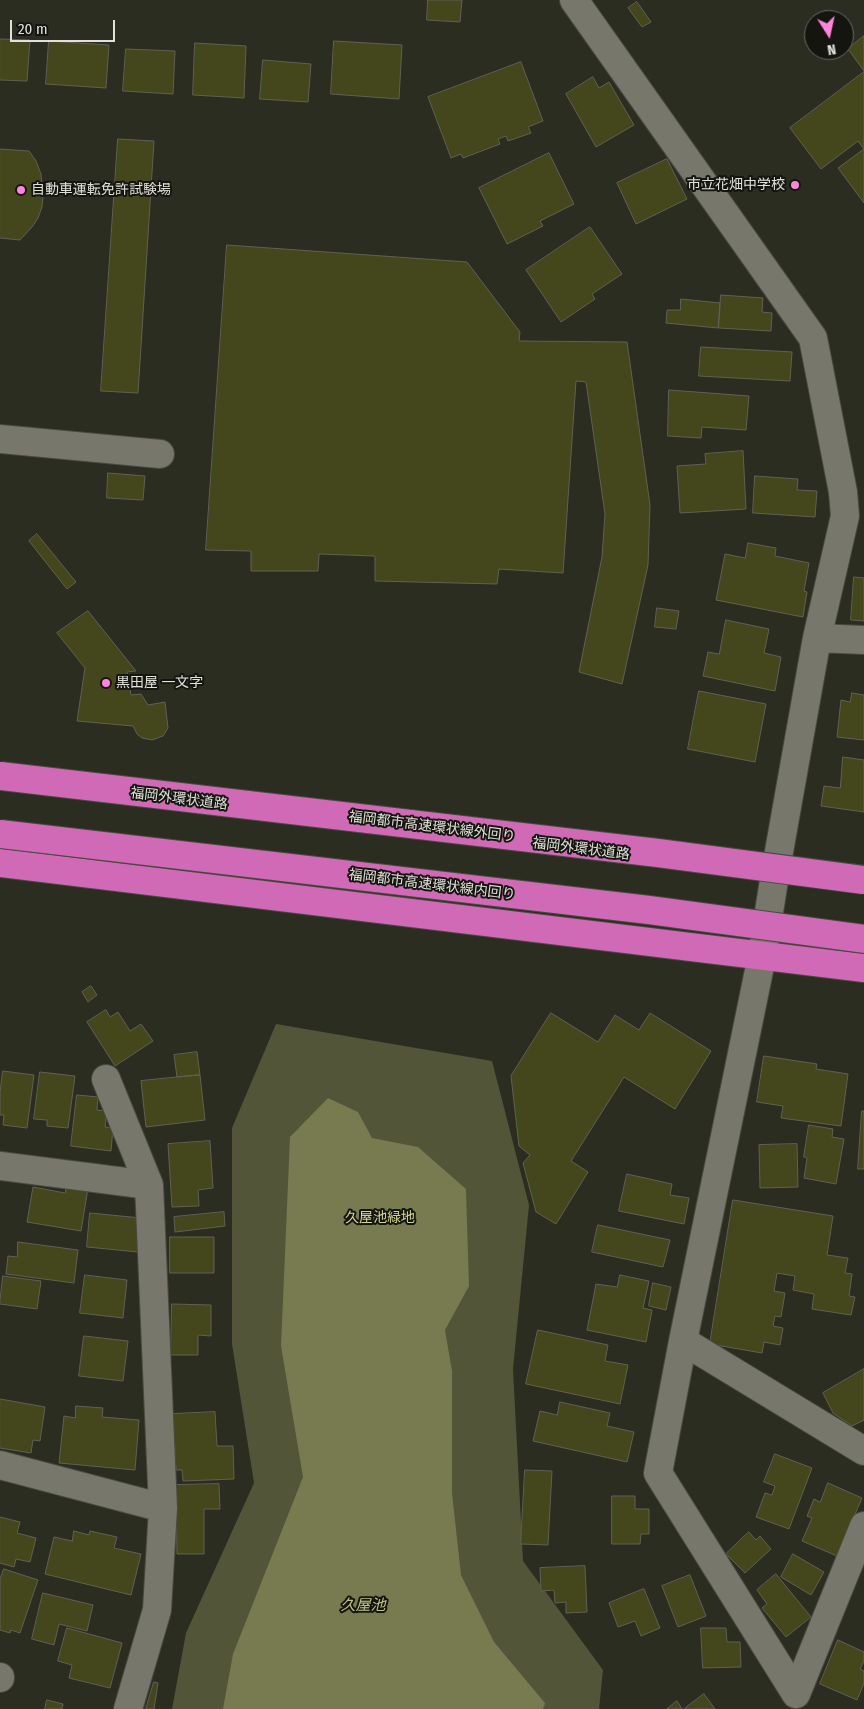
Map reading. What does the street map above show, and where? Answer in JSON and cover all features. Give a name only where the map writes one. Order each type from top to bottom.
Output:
[{"type":"highway","name":"福岡外環状道路","points":[[0,776],[864,887]]},
{"type":"highway","name":"福岡都市高速環状線外回り","points":[[0,776],[658,853],[864,880]]},
{"type":"highway","name":"福岡都市高速環状線内回り","points":[[0,834],[649,910],[864,939]]},
{"type":"highway","points":[[0,863],[864,968]]},
{"type":"street","points":[[574,0],[813,338],[843,492],[854,508],[817,638],[774,874],[762,956],[683,1341],[658,1473],[796,1694],[864,1526]]},
{"type":"street","points":[[5,442],[160,454]]},
{"type":"street","points":[[817,638],[864,640]]},
{"type":"street","points":[[106,1079],[149,1185],[163,1508],[157,1610],[128,1709]]},
{"type":"street","points":[[1,1174],[149,1185]]},
{"type":"street","points":[[683,1341],[864,1451]]},
{"type":"street","points":[[0,1465],[163,1508]]},
{"type":"green space","name":"久屋池緑地","points":[[276,1024],[492,1061],[529,1205],[513,1369],[523,1561],[603,1670],[599,1709],[172,1709],[186,1633],[254,1483],[232,1344],[232,1128]]},
{"type":"water","name":"久屋池","points":[[328,1098],[358,1112],[372,1138],[418,1147],[466,1189],[469,1286],[445,1330],[452,1371],[452,1493],[461,1575],[494,1642],[545,1703],[543,1709],[223,1709],[233,1654],[303,1477],[281,1346],[290,1137]]},
{"type":"building","points":[[428,0],[462,0],[460,22],[427,20]]},
{"type":"building","points":[[637,2],[651,22],[642,27],[628,8]]},
{"type":"building","points":[[864,36],[864,71],[854,57],[854,44]]},
{"type":"building","points":[[0,39],[30,40],[27,81],[0,80]]},
{"type":"building","points":[[49,41],[109,45],[106,88],[46,84]]},
{"type":"building","points":[[334,41],[402,45],[399,99],[331,94]]},
{"type":"building","points":[[195,43],[246,46],[244,98],[193,95]]},
{"type":"building","points":[[126,49],[175,51],[173,94],[123,91]]},
{"type":"building","points":[[263,60],[311,64],[308,102],[260,99]]},
{"type":"building","points":[[521,62],[543,121],[528,127],[531,133],[508,141],[506,136],[498,139],[500,144],[463,158],[461,154],[451,158],[428,97]]},
{"type":"building","points":[[864,72],[864,149],[858,141],[821,169],[790,128]]},
{"type":"building","points":[[593,77],[599,88],[609,82],[634,125],[596,147],[566,94]]},
{"type":"building","points":[[118,139],[154,141],[138,393],[101,391]]},
{"type":"building","name":"自動車運転免許試験場","points":[[0,149],[29,151],[36,161],[41,174],[42,207],[32,227],[20,240],[0,238]]},
{"type":"building","points":[[864,149],[864,203],[838,168]]},
{"type":"building","points":[[549,153],[574,204],[540,221],[543,226],[507,244],[479,188]]},
{"type":"building","points":[[667,159],[687,199],[636,224],[617,183]]},
{"type":"building","points":[[590,227],[622,274],[592,294],[595,299],[561,322],[526,270]]},
{"type":"building","points":[[227,245],[467,262],[520,332],[519,341],[627,342],[650,505],[648,565],[622,684],[579,672],[602,557],[605,514],[586,382],[576,381],[563,573],[499,569],[497,584],[375,581],[375,556],[319,554],[318,571],[251,571],[251,551],[206,550]]},
{"type":"building","points":[[721,295],[763,298],[762,312],[772,313],[771,331],[719,328]]},
{"type":"building","points":[[681,299],[720,303],[718,328],[666,323],[667,310],[680,310]]},
{"type":"building","points":[[701,347],[792,352],[790,381],[699,376]]},
{"type":"building","points":[[669,390],[749,396],[746,430],[702,427],[701,438],[668,436]]},
{"type":"building","points":[[743,451],[746,509],[680,513],[677,466],[706,464],[705,454]]},
{"type":"building","points":[[108,473],[145,476],[143,500],[107,498]]},
{"type":"building","points":[[755,476],[798,479],[797,490],[817,491],[815,517],[753,513]]},
{"type":"building","points":[[37,534],[76,582],[67,589],[29,541]]},
{"type":"building","points":[[748,543],[776,548],[775,556],[809,563],[804,591],[807,592],[803,617],[716,600],[725,554],[745,558]]},
{"type":"building","points":[[854,577],[864,578],[864,621],[851,620]]},
{"type":"building","points":[[657,608],[679,611],[676,629],[655,627]]},
{"type":"building","name":"黒田屋 一文字","points":[[88,611],[136,671],[127,672],[131,695],[141,694],[148,705],[165,702],[168,728],[163,736],[152,740],[142,738],[137,734],[133,726],[77,721],[85,668],[57,633]]},
{"type":"building","points":[[726,620],[769,629],[764,653],[781,657],[775,691],[703,676],[708,652],[719,654]]},
{"type":"building","points":[[699,691],[766,704],[755,762],[688,749]]},
{"type":"building","points":[[852,693],[864,695],[864,740],[837,737],[841,700],[850,702]]},
{"type":"building","points":[[843,757],[864,760],[864,812],[821,806],[824,786],[840,788]]},
{"type":"building","points":[[91,986],[97,995],[88,1002],[82,992]]},
{"type":"building","points":[[106,1010],[110,1017],[118,1012],[130,1031],[141,1024],[153,1041],[115,1066],[87,1022]]},
{"type":"building","points":[[551,1013],[598,1042],[615,1015],[639,1030],[650,1013],[711,1051],[675,1109],[624,1077],[571,1161],[588,1172],[556,1224],[536,1212],[523,1163],[530,1155],[519,1146],[511,1076]]},
{"type":"building","points":[[197,1052],[200,1075],[177,1077],[174,1055]]},
{"type":"building","points":[[764,1056],[817,1064],[816,1069],[848,1074],[841,1126],[781,1118],[783,1106],[757,1102]]},
{"type":"building","points":[[3,1071],[34,1075],[27,1128],[3,1125],[4,1115],[0,1115],[0,1093]]},
{"type":"building","points":[[40,1072],[75,1076],[68,1128],[47,1126],[47,1120],[34,1119]]},
{"type":"building","points":[[200,1075],[205,1120],[146,1127],[141,1081]]},
{"type":"building","points":[[77,1095],[98,1097],[97,1110],[107,1111],[105,1127],[113,1128],[111,1151],[71,1146]]},
{"type":"building","points":[[862,1111],[864,1111],[864,1169],[858,1169]]},
{"type":"building","points":[[809,1125],[833,1129],[832,1137],[844,1139],[836,1184],[804,1178],[807,1158],[804,1157]]},
{"type":"building","points":[[210,1141],[213,1188],[198,1190],[199,1206],[172,1207],[168,1144]]},
{"type":"building","points":[[797,1144],[798,1187],[760,1188],[759,1145]]},
{"type":"building","points":[[627,1174],[672,1184],[670,1195],[689,1198],[684,1224],[619,1211]]},
{"type":"building","points":[[67,1184],[88,1188],[81,1231],[27,1222],[33,1187],[65,1193]]},
{"type":"building","points":[[733,1200],[833,1216],[827,1255],[848,1258],[845,1273],[852,1274],[849,1296],[855,1297],[851,1315],[812,1309],[814,1294],[793,1290],[795,1276],[777,1273],[774,1291],[785,1293],[781,1317],[775,1316],[773,1326],[783,1328],[780,1345],[764,1342],[762,1353],[710,1344]]},
{"type":"building","points":[[224,1212],[225,1226],[175,1232],[174,1217]]},
{"type":"building","points":[[90,1213],[141,1218],[138,1252],[87,1247]]},
{"type":"building","points":[[598,1225],[670,1240],[663,1267],[592,1252]]},
{"type":"building","points":[[170,1237],[214,1237],[214,1273],[170,1273]]},
{"type":"building","points":[[18,1242],[78,1250],[74,1283],[6,1274],[8,1256],[17,1257]]},
{"type":"building","points":[[85,1275],[127,1280],[123,1318],[80,1313]]},
{"type":"building","points":[[620,1275],[649,1281],[643,1308],[652,1310],[646,1342],[587,1330],[596,1284],[617,1287]]},
{"type":"building","points":[[3,1276],[41,1281],[37,1309],[0,1304]]},
{"type":"building","points":[[653,1283],[671,1287],[666,1310],[649,1306]]},
{"type":"building","points":[[172,1304],[211,1305],[211,1336],[198,1335],[198,1355],[171,1355]]},
{"type":"building","points":[[538,1330],[608,1345],[605,1361],[628,1365],[620,1404],[526,1384]]},
{"type":"building","points":[[84,1336],[128,1341],[123,1381],[79,1376]]},
{"type":"building","points":[[864,1369],[864,1420],[852,1426],[833,1413],[823,1393]]},
{"type":"building","points":[[0,1399],[45,1407],[40,1441],[33,1440],[31,1453],[0,1448]]},
{"type":"building","points":[[560,1402],[610,1413],[607,1426],[634,1432],[627,1462],[533,1441],[540,1411],[557,1415]]},
{"type":"building","points":[[76,1406],[103,1408],[102,1417],[139,1420],[135,1470],[59,1463],[64,1416],[75,1418]]},
{"type":"building","points":[[215,1412],[217,1446],[233,1446],[234,1479],[183,1481],[182,1470],[176,1470],[173,1414]]},
{"type":"building","points":[[775,1454],[812,1468],[789,1529],[756,1517],[765,1493],[772,1495],[775,1486],[764,1482]]},
{"type":"building","points":[[525,1470],[552,1471],[548,1545],[521,1544]]},
{"type":"building","points":[[828,1483],[862,1498],[837,1556],[802,1541],[812,1518],[807,1516],[814,1499],[820,1502]]},
{"type":"building","points":[[219,1484],[220,1509],[204,1509],[204,1554],[177,1554],[176,1485]]},
{"type":"building","points":[[612,1496],[635,1496],[635,1509],[649,1509],[649,1534],[641,1534],[640,1544],[612,1544]]},
{"type":"building","points":[[0,1517],[20,1522],[17,1533],[36,1538],[30,1562],[16,1559],[14,1567],[0,1563]]},
{"type":"building","points":[[74,1531],[89,1535],[90,1531],[117,1537],[114,1548],[141,1554],[131,1595],[45,1574],[54,1537],[72,1541]]},
{"type":"building","points":[[749,1532],[756,1540],[760,1536],[771,1549],[745,1573],[726,1554]]},
{"type":"building","points":[[793,1554],[824,1572],[811,1595],[781,1577]]},
{"type":"building","points":[[585,1566],[587,1612],[566,1613],[566,1602],[555,1603],[554,1590],[541,1591],[540,1568]]},
{"type":"building","points":[[4,1569],[38,1580],[20,1633],[11,1630],[10,1633],[0,1630],[0,1579]]},
{"type":"building","points":[[776,1574],[811,1617],[786,1637],[762,1608],[767,1604],[757,1590]]},
{"type":"building","points":[[690,1575],[706,1616],[678,1627],[662,1586]]},
{"type":"building","points":[[644,1589],[660,1628],[641,1636],[635,1621],[618,1627],[609,1603]]},
{"type":"building","points":[[43,1593],[93,1605],[87,1631],[59,1624],[54,1645],[32,1639]]},
{"type":"building","points":[[67,1628],[122,1643],[110,1688],[69,1678],[72,1665],[58,1661]]},
{"type":"building","points":[[701,1628],[726,1628],[727,1642],[740,1642],[741,1667],[703,1668]]},
{"type":"building","points":[[838,1640],[864,1652],[864,1661],[860,1669],[864,1671],[864,1683],[857,1700],[820,1684]]},
{"type":"building","points":[[154,1682],[158,1683],[154,1709],[146,1709]]},
{"type":"building","points":[[704,1694],[715,1709],[684,1709]]},
{"type":"building","points":[[47,1700],[63,1704],[62,1709],[45,1709]]},
{"type":"building","points":[[677,1701],[682,1709],[667,1709]]},
{"type":"place","name":"市立花畑中学校","points":[[795,185]]},
{"type":"place","name":"自動車運転免許試験場","points":[[21,190]]},
{"type":"place","name":"黒田屋 一文字","points":[[106,683]]}]
